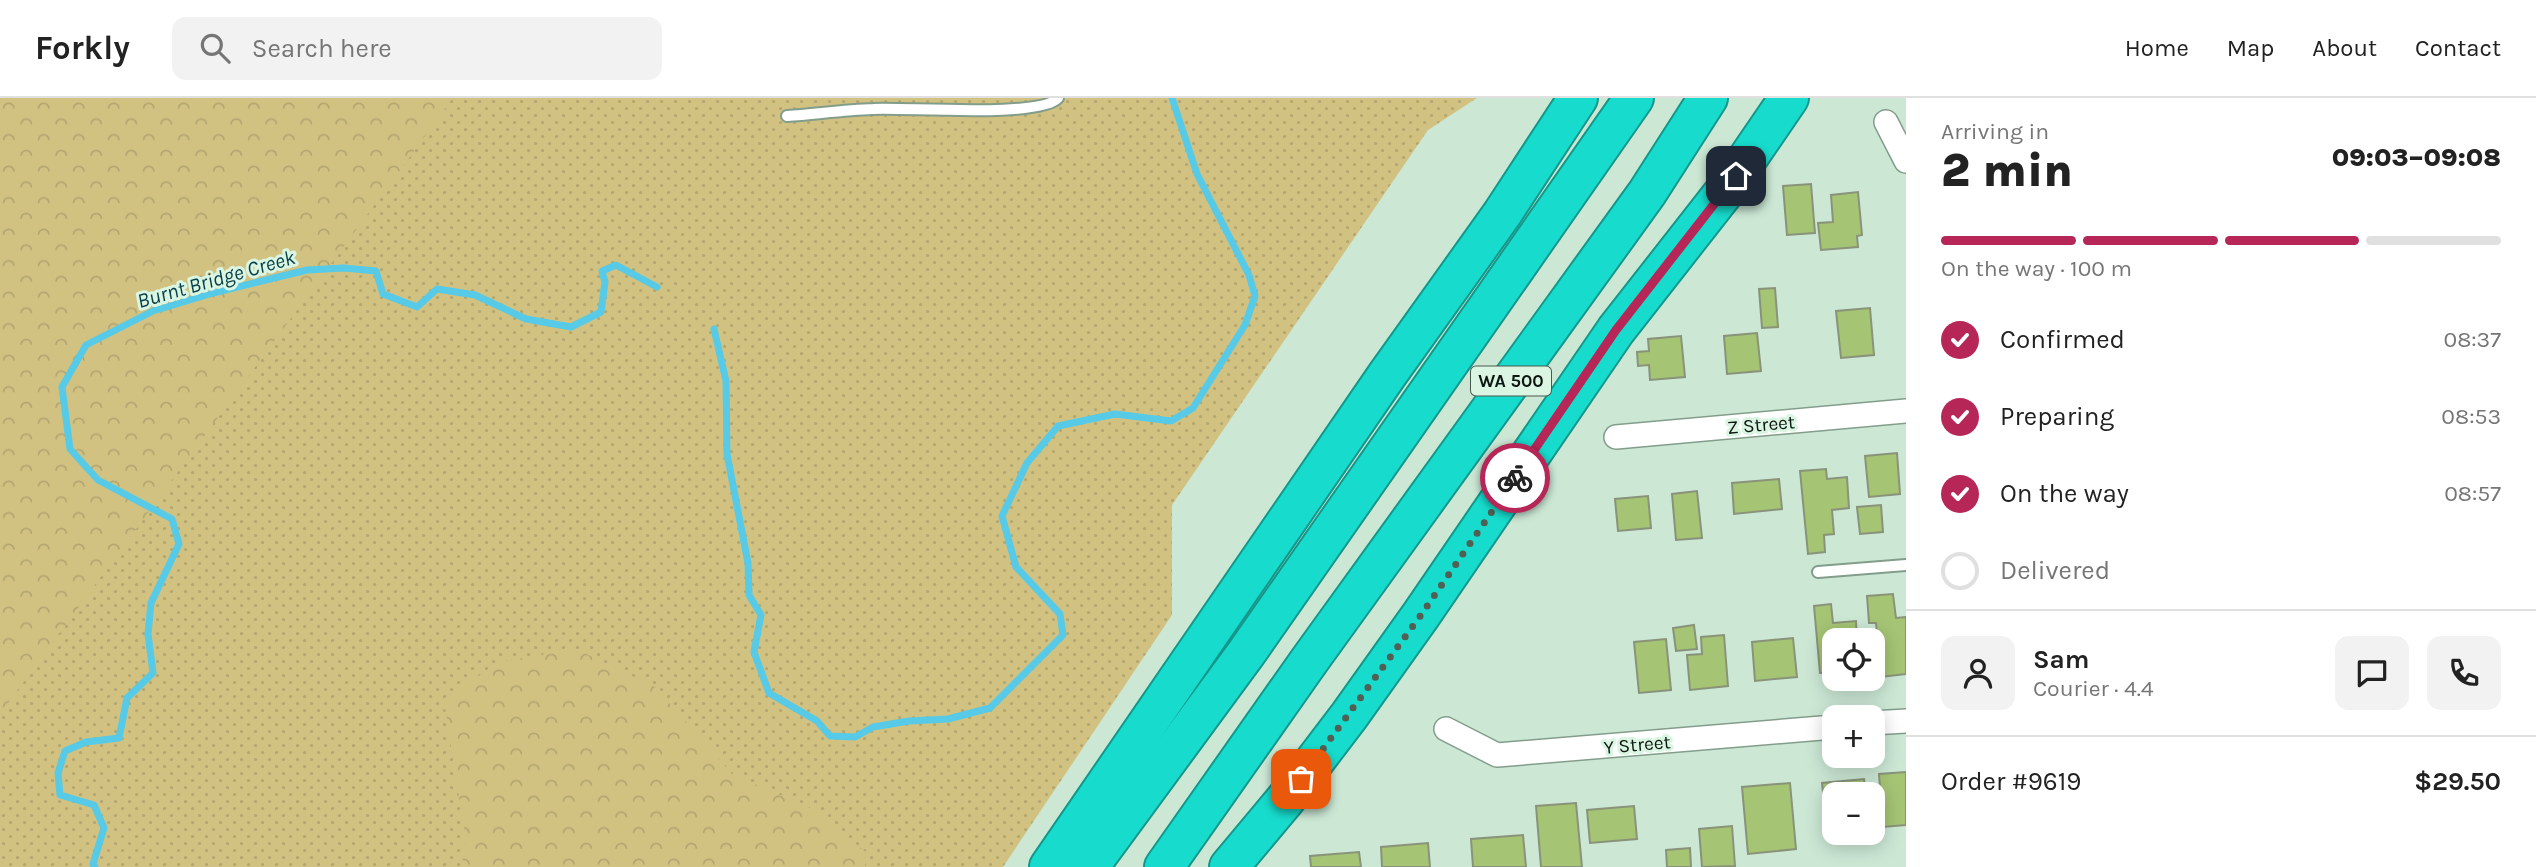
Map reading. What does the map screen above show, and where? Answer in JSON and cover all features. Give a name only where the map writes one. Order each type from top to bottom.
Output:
[{"type":"highway","points":[[1049,867],[1371,398],[1502,214],[1578,98]]},
{"type":"highway","name":"WA 500","points":[[1089,867],[1247,652],[1634,98]]},
{"type":"highway","name":"WA 500","points":[[1164,867],[1309,660],[1647,193],[1708,98]]},
{"type":"highway","points":[[1229,867],[1285,800],[1349,716],[1616,330],[1728,187],[1789,98]]},
{"type":"street","points":[[1886,122],[1906,161]]},
{"type":"street","name":"Z Street","points":[[1616,437],[1906,411]]},
{"type":"street","points":[[1885,722],[1906,721]]},
{"type":"street","name":"Y Street","points":[[1446,729],[1497,755],[1822,728]]},
{"type":"lane","points":[[787,116],[873,109],[1008,110],[1034,108],[1054,103],[1058,98]]},
{"type":"lane","points":[[1818,572],[1906,565]]},
{"type":"green space","points":[[0,98],[1477,98],[1428,130],[1172,505],[1172,615],[1003,867],[0,867]]},
{"type":"green space","points":[[0,98],[453,98],[0,714]]},
{"type":"green space","points":[[576,649],[655,687],[732,774],[808,807],[866,852],[865,867],[462,867],[465,835],[444,701],[498,662]]},
{"type":"building","points":[[1811,184],[1815,233],[1787,235],[1783,186]]},
{"type":"building","points":[[1858,192],[1862,235],[1857,236],[1858,247],[1821,250],[1818,223],[1833,222],[1831,195]]},
{"type":"building","points":[[1775,288],[1778,327],[1762,328],[1759,289]]},
{"type":"building","points":[[1870,308],[1874,355],[1841,358],[1836,311]]},
{"type":"building","points":[[1757,333],[1761,371],[1727,374],[1724,336]]},
{"type":"building","points":[[1681,336],[1685,377],[1650,380],[1649,365],[1638,366],[1637,352],[1649,351],[1648,339]]},
{"type":"building","points":[[1897,453],[1900,494],[1869,497],[1865,456]]},
{"type":"building","points":[[1826,469],[1827,479],[1847,477],[1849,508],[1832,510],[1834,534],[1824,535],[1825,552],[1808,554],[1800,471]]},
{"type":"building","points":[[1779,479],[1782,509],[1734,514],[1732,483]]},
{"type":"building","points":[[1697,491],[1702,538],[1676,540],[1672,494]]},
{"type":"building","points":[[1648,496],[1651,528],[1618,531],[1615,499]]},
{"type":"building","points":[[1881,505],[1883,532],[1860,534],[1857,507]]},
{"type":"building","points":[[1893,594],[1896,618],[1906,617],[1906,674],[1885,677],[1885,628],[1876,628],[1876,623],[1869,623],[1867,596]]},
{"type":"building","points":[[1831,604],[1833,623],[1856,621],[1856,628],[1822,628],[1822,673],[1820,673],[1814,606]]},
{"type":"building","points":[[1694,625],[1697,649],[1676,651],[1673,628]]},
{"type":"building","points":[[1724,635],[1728,686],[1690,690],[1687,655],[1702,654],[1701,637]]},
{"type":"building","points":[[1793,638],[1797,677],[1755,681],[1752,642]]},
{"type":"building","points":[[1666,639],[1671,690],[1639,693],[1634,642]]},
{"type":"building","points":[[1906,772],[1906,825],[1885,827],[1885,782],[1880,782],[1879,774]]},
{"type":"building","points":[[1864,779],[1864,782],[1832,782]]},
{"type":"building","points":[[1790,783],[1796,849],[1748,854],[1742,787]]},
{"type":"building","points":[[1576,803],[1582,867],[1541,867],[1536,806]]},
{"type":"building","points":[[1634,806],[1637,839],[1590,843],[1587,810]]},
{"type":"building","points":[[1732,826],[1735,866],[1702,867],[1699,829]]},
{"type":"building","points":[[1523,835],[1526,867],[1473,867],[1471,839]]},
{"type":"building","points":[[1428,843],[1430,867],[1382,867],[1381,847]]},
{"type":"building","points":[[1690,848],[1691,867],[1667,867],[1666,850]]},
{"type":"building","points":[[1359,852],[1361,867],[1311,867],[1310,856]]},
{"type":"waterway","name":"Burnt Bridge Creek","points":[[714,329],[726,381],[727,454],[748,563],[749,595],[761,615],[754,652],[769,693],[817,721],[830,736],[855,737],[873,727],[909,721],[948,719],[990,708],[1063,635],[1060,614],[1016,567],[1002,516],[1027,463],[1058,426],[1115,414],[1171,421],[1193,408],[1245,325],[1255,296],[1249,275],[1197,174],[1172,98]]},
{"type":"waterway","name":"Burnt Bridge Creek","points":[[95,867],[93,864],[104,828],[94,805],[60,795],[58,773],[65,751],[86,742],[119,738],[127,698],[153,673],[148,634],[151,603],[179,544],[172,519],[98,480],[70,449],[62,387],[86,345],[153,311],[307,270],[344,268],[376,271],[383,294],[417,307],[437,289],[475,295],[526,319],[571,327],[601,312],[605,282],[602,271],[616,265],[657,287]]},
{"type":"way so far","points":[[1301,779],[1421,615],[1515,478]]},
{"type":"route","points":[[1515,478],[1616,330],[1736,176]]}]
